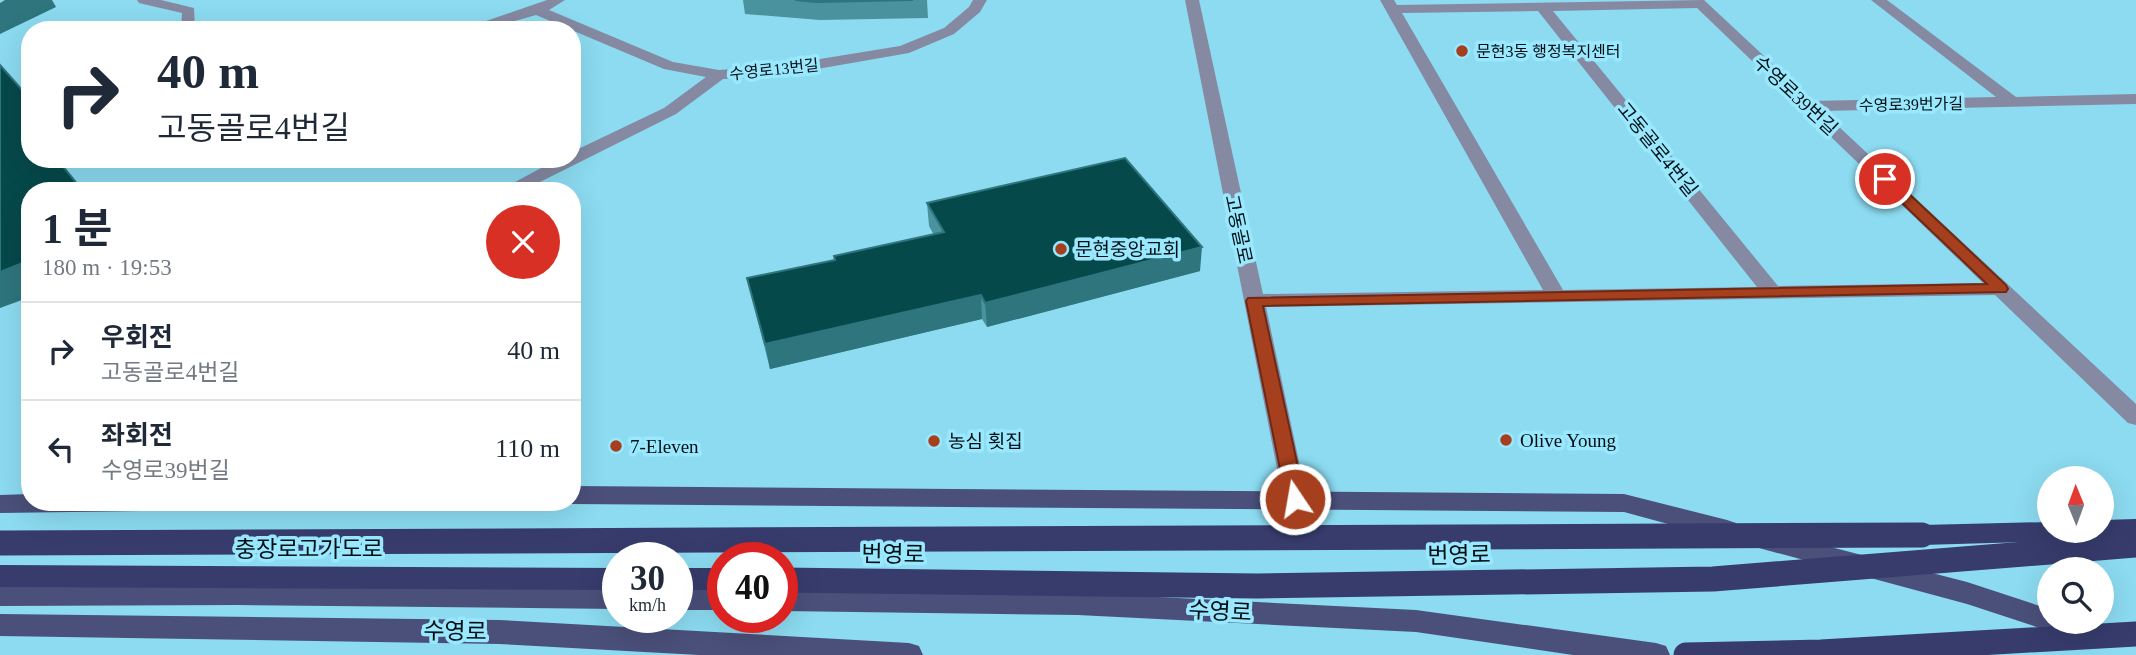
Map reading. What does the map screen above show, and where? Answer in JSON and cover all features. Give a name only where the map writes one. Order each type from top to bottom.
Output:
[{"type":"highway","points":[[2114,530],[2136,529]]},
{"type":"highway","points":[[0,543],[1894,535],[2037,532]]},
{"type":"highway","name":"번영로","points":[[798,580],[1258,586],[1713,579],[2136,545]]},
{"type":"highway","name":"충장로고가도로","points":[[0,576],[602,579]]},
{"type":"highway","points":[[1686,655],[1821,652],[2136,634]]},
{"type":"main road","points":[[581,495],[1624,503],[1967,593],[2037,616]]},
{"type":"main road","points":[[0,504],[21,503]]},
{"type":"main road","name":"수영로","points":[[0,595],[251,594],[602,598]]},
{"type":"main road","name":"수영로","points":[[798,600],[1078,604],[1416,621],[1656,655]]},
{"type":"main road","name":"수영로","points":[[0,625],[499,632],[909,655]]},
{"type":"main road","points":[[2092,634],[2136,648]]},
{"type":"street","points":[[144,0],[194,5]]},
{"type":"street","points":[[498,21],[537,10],[558,0]]},
{"type":"street","name":"수영로13번길","points":[[581,155],[670,111],[719,75],[777,71],[904,50],[949,31],[980,0]]},
{"type":"street","name":"고동골로","points":[[1192,0],[1295,499]]},
{"type":"street","name":"수영로39번길","points":[[1389,4],[1542,6],[1698,2],[2136,417]]},
{"type":"street","points":[[1389,4],[1557,296]]},
{"type":"street","name":"수영로39번가길","points":[[1883,4],[2013,102]]},
{"type":"street","name":"고동골로4번길","points":[[1542,6],[1773,293]]},
{"type":"street","points":[[537,10],[563,21]]},
{"type":"street","points":[[581,29],[669,66],[719,75]]},
{"type":"street","name":"수영로39번가길","points":[[1808,106],[2136,99]]},
{"type":"street","name":"수영로13번길","points":[[525,182],[554,168]]},
{"type":"street","points":[[1254,301],[2000,289]]},
{"type":"building","points":[[795,0],[913,0],[817,2]]},
{"type":"building","points":[[0,65],[21,89],[21,168],[64,168],[76,182],[21,182],[21,264],[0,272]]},
{"type":"building","points":[[1125,158],[1202,247],[985,303],[981,295],[765,344],[747,278],[835,260],[834,256],[944,232],[927,203]]},
{"type":"place","name":"문현3동 행정복지센터","points":[[1462,51]]},
{"type":"place","name":"문현중앙교회","points":[[1061,249]]},
{"type":"place","name":"Olive Young","points":[[1506,440]]},
{"type":"place","name":"농심 횟집","points":[[934,441]]},
{"type":"place","name":"7-Eleven","points":[[616,446]]},
{"type":"route","points":[[1295,499],[1254,301],[2000,289],[1885,179]]}]
